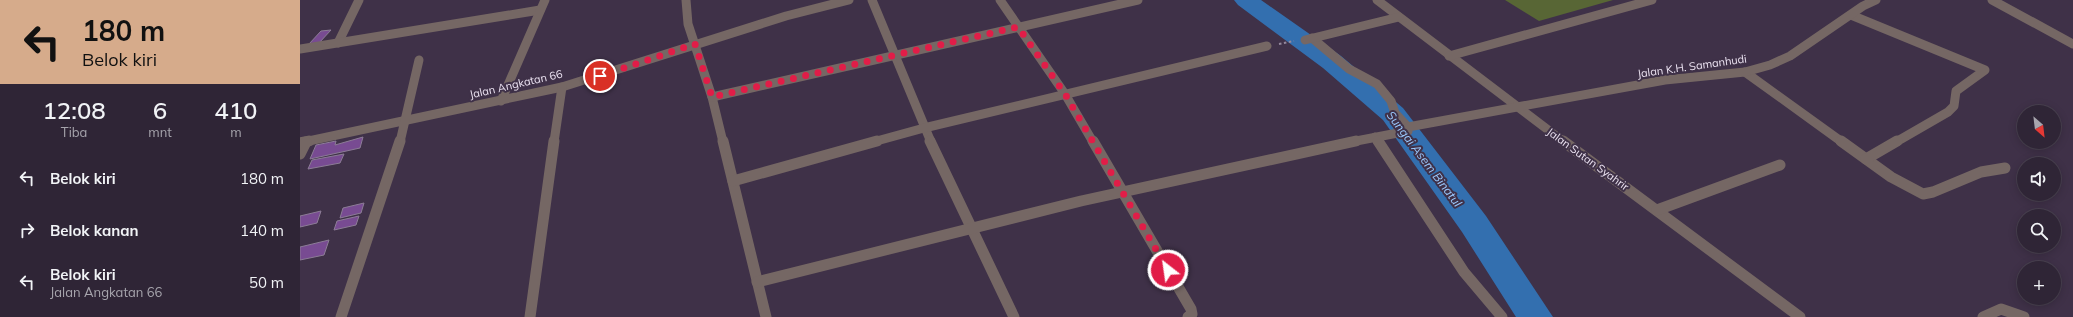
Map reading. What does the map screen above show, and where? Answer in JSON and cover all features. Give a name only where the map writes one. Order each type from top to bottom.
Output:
[{"type":"street","points":[[338,43],[359,0]]},
{"type":"street","points":[[501,101],[540,10],[546,0]]},
{"type":"street","points":[[686,0],[688,24],[712,97],[766,317]]},
{"type":"street","name":"Jalan Angkatan 66","points":[[303,143],[562,87],[786,16],[849,0]]},
{"type":"street","points":[[872,0],[893,55],[924,128],[1014,317]]},
{"type":"street","points":[[1000,0],[1065,94],[1191,309],[1192,314],[1188,317]]},
{"type":"street","points":[[712,97],[1138,0]]},
{"type":"street","name":"Jalan Sutan Syahrir","points":[[1377,0],[1518,108],[1800,317]]},
{"type":"street","points":[[1449,56],[1652,0]]},
{"type":"street","name":"Jalan K.H. Samanhudi","points":[[757,282],[972,227],[1408,129],[1665,80],[1745,72],[1790,56],[1876,0]]},
{"type":"street","points":[[1992,0],[2073,44]]},
{"type":"street","points":[[300,49],[540,10]]},
{"type":"street","points":[[1851,15],[1974,64],[1984,70],[1956,91],[1954,106],[1948,112],[1866,159]]},
{"type":"street","points":[[1308,39],[1399,17]]},
{"type":"street","points":[[1308,39],[1349,69],[1377,84],[1391,101],[1395,113],[1408,129]]},
{"type":"street","points":[[733,181],[924,128],[1267,46]]},
{"type":"street","points":[[341,317],[406,121],[419,60]]},
{"type":"street","points":[[1745,72],[1906,187],[1923,194],[1933,192],[1981,172],[2005,168]]},
{"type":"street","points":[[530,317],[562,87]]},
{"type":"street","points":[[1377,137],[1454,259],[1502,317]]},
{"type":"street","points":[[300,154],[303,143]]},
{"type":"street","points":[[1657,210],[1780,165]]},
{"type":"street","points":[[1983,317],[2001,309],[2024,317]]},
{"type":"path","points":[[1267,46],[1308,39]]},
{"type":"green space","points":[[1505,0],[1613,0],[1539,21]]},
{"type":"building","points":[[331,30],[319,43],[309,44],[321,31]]},
{"type":"building","points":[[363,137],[360,148],[310,159],[316,145],[336,141],[335,145]]},
{"type":"building","points":[[344,154],[340,163],[308,169],[312,160]]},
{"type":"building","points":[[364,203],[361,213],[340,218],[343,208]]},
{"type":"building","points":[[321,211],[317,223],[300,227],[300,216]]},
{"type":"building","points":[[359,216],[356,225],[334,230],[337,221]]},
{"type":"building","points":[[329,240],[324,255],[300,260],[300,247]]},
{"type":"waterway","name":"Sungai Asem Binatul","points":[[1246,0],[1332,62],[1393,114],[1474,224],[1535,317]]},
{"type":"route","points":[[600,76],[695,44],[712,97],[1018,27],[1065,94],[1168,270]]}]
